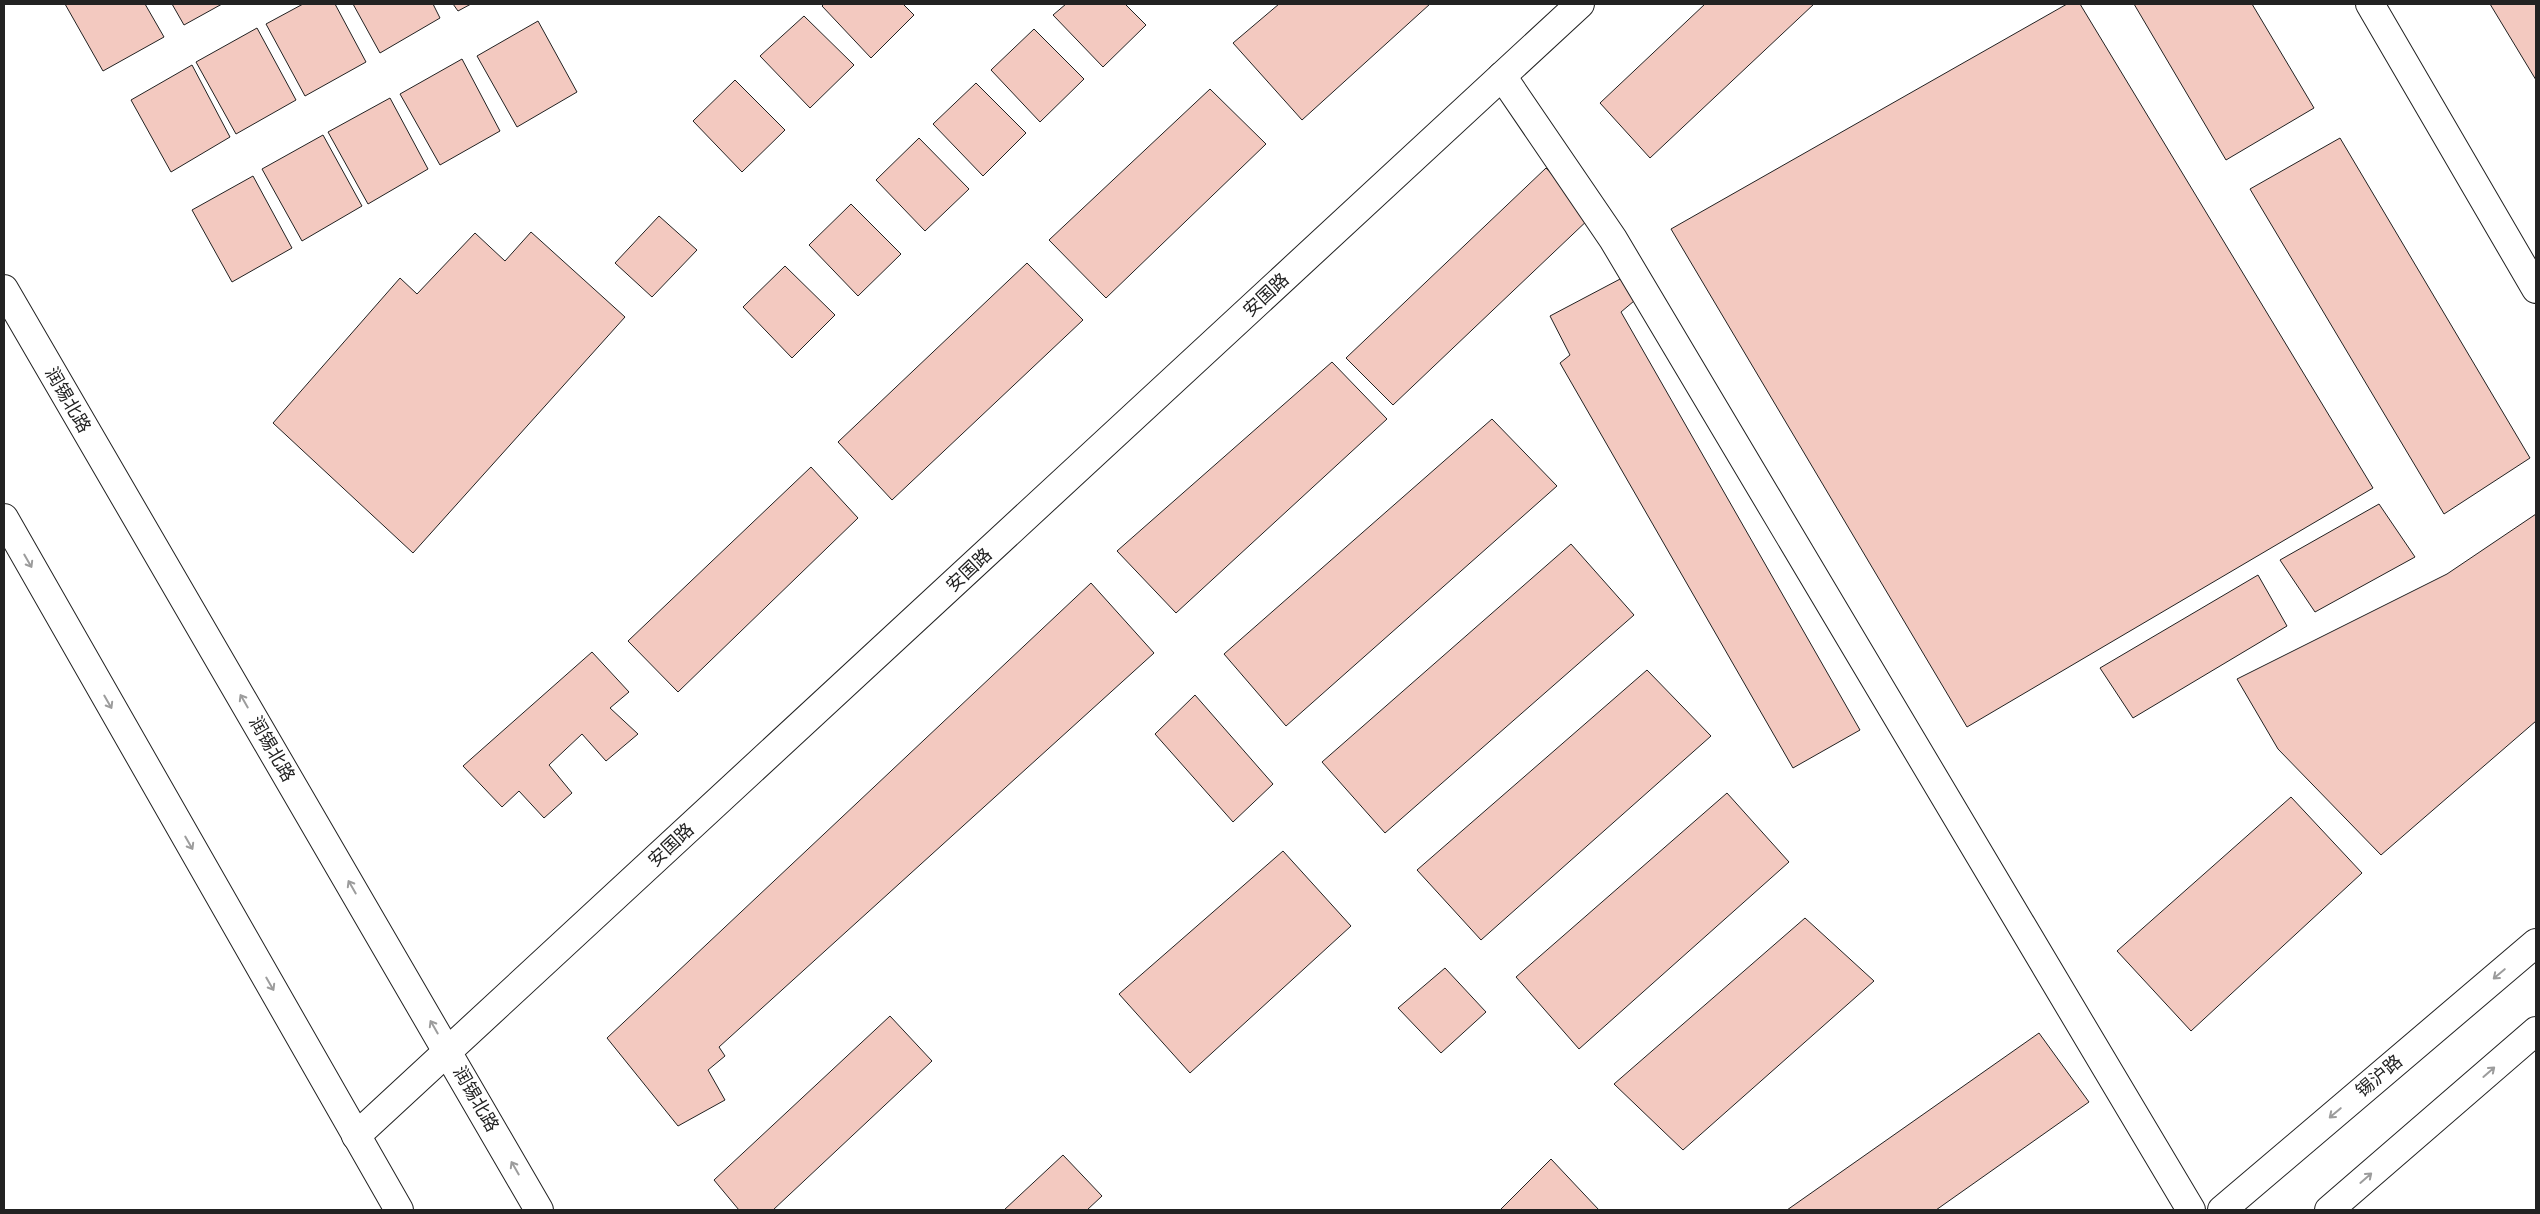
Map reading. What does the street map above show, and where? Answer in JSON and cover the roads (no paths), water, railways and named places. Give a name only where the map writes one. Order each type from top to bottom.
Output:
[{"type":"street","name":"安国路","points":[[356,1136],[1580,4]]},
{"type":"street","points":[[2370,4],[2536,289]]},
{"type":"street","points":[[1502,76],[1613,239],[2191,1210]]},
{"type":"street","name":"润锡北路","points":[[4,290],[539,1210]]},
{"type":"street","points":[[4,518],[399,1210]]},
{"type":"street","name":"锡沪路","points":[[2222,1210],[2536,942]]},
{"type":"street","points":[[2329,1210],[2536,1031]]}]
